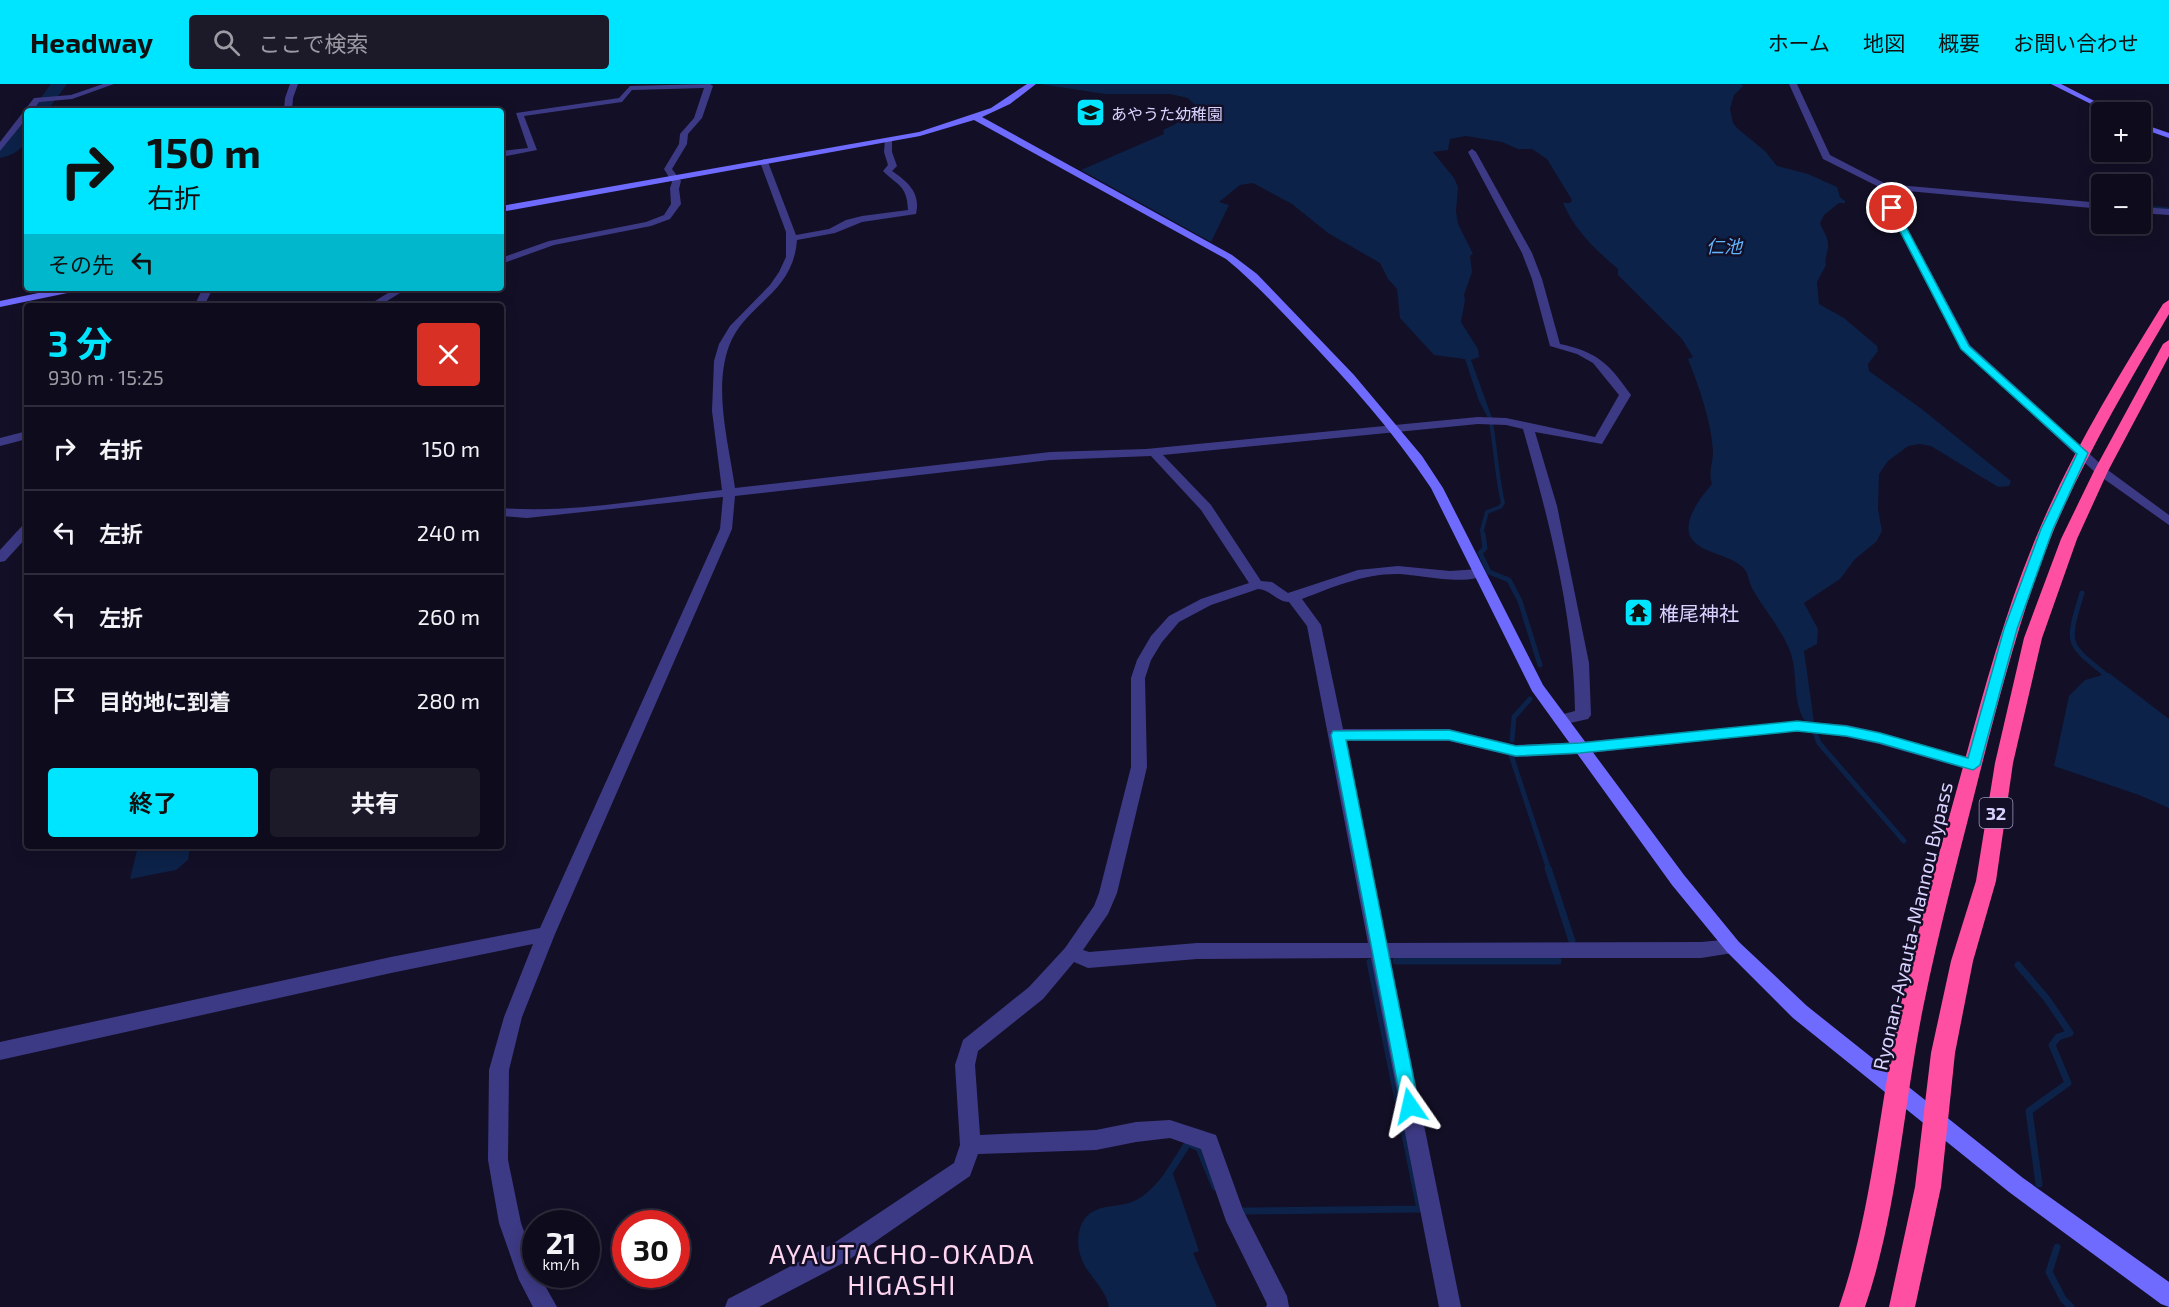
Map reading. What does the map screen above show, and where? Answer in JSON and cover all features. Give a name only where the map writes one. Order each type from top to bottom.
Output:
[{"type":"highway","name":"Ryonan-Ayauta-Mannou Bypass","points":[[1852,1307],[1861,1283],[1886,1167],[1906,1036],[1947,863],[2011,629],[2047,529],[2082,453],[2169,304]]},
{"type":"highway","name":"32","points":[[1902,1307],[1928,1187],[1943,1053],[1962,961],[1986,881],[2004,763],[2033,638],[2069,539],[2101,471],[2169,344]]},
{"type":"street","points":[[31,108],[37,100],[72,97],[110,84]]},
{"type":"street","points":[[288,108],[294,84]]},
{"type":"street","points":[[504,208],[674,185],[764,162],[920,134],[975,117],[1002,105],[1032,84]]},
{"type":"street","points":[[1793,84],[1826,157],[1884,186],[2091,205]]},
{"type":"street","points":[[2055,84],[2092,102]]},
{"type":"street","points":[[504,154],[533,150],[519,115],[622,100],[630,88],[709,86],[696,121],[683,132],[681,137],[683,144],[669,169],[676,204],[663,220],[552,243],[504,260]]},
{"type":"street","points":[[0,148],[24,117]]},
{"type":"street","points":[[975,117],[1194,236],[1229,257],[1253,276],[1396,428],[1437,488],[1537,687],[1698,906],[1733,947],[1800,1012],[2016,1185],[2169,1296]]},
{"type":"street","points":[[2151,129],[2169,136]]},
{"type":"street","points":[[792,237],[832,231],[849,222],[862,219],[913,212],[912,197],[906,185],[887,171],[893,166],[888,152],[888,141]]},
{"type":"street","points":[[504,512],[527,514],[559,512],[1050,456],[1084,457],[1155,453],[1396,428],[1492,422],[1520,423],[1528,427],[1598,441],[1625,395],[1604,364],[1597,358],[1554,346],[1537,279],[1527,253],[1472,152]]},
{"type":"street","points":[[546,1307],[531,1280],[510,1223],[498,1160],[499,1070],[513,1017],[546,934],[726,529],[729,494],[718,422],[719,358],[725,339],[735,325],[770,291],[786,268],[793,252],[792,237],[764,162]]},
{"type":"street","points":[[1884,186],[1882,189],[1965,347],[2101,471],[2169,521]]},
{"type":"street","points":[[2151,211],[2169,212]]},
{"type":"street","points":[[0,304],[63,291]]},
{"type":"street","points":[[377,303],[398,291]]},
{"type":"street","points":[[1528,427],[1551,506],[1582,663],[1583,715],[1561,720]]},
{"type":"street","points":[[0,442],[24,436]]},
{"type":"street","points":[[1155,453],[1206,508],[1257,585]]},
{"type":"street","points":[[0,558],[24,532]]},
{"type":"street","points":[[736,1307],[838,1253],[963,1169],[970,1145],[965,1065],[970,1046],[1036,993],[1071,953],[1102,909],[1139,767],[1138,678],[1144,660],[1156,639],[1174,619],[1206,602],[1257,585],[1267,585],[1286,598],[1358,574],[1398,570],[1421,570],[1450,575],[1479,573]]},
{"type":"street","points":[[1293,597],[1314,625],[1338,735],[1378,950],[1450,1307]]},
{"type":"street","points":[[1338,735],[1449,735],[1516,751],[1580,748],[1797,726],[1880,738],[1973,765]]},
{"type":"street","points":[[0,1051],[380,967],[546,934]]},
{"type":"street","points":[[1071,953],[1088,960],[1197,951],[1701,950],[1733,947]]},
{"type":"street","points":[[970,1145],[1096,1140],[1136,1132],[1170,1129],[1209,1142],[1233,1212],[1279,1304],[1277,1307]]},
{"type":"water","name":"仁池","points":[[1040,84],[1741,84],[1743,86],[1734,95],[1730,109],[1733,123],[1738,129],[1765,151],[1777,166],[1808,174],[1837,187],[1840,197],[1845,201],[1824,215],[1820,223],[1827,238],[1828,247],[1826,265],[1817,282],[1819,304],[1844,318],[1877,346],[1878,351],[1868,364],[1869,371],[1923,410],[2011,481],[2009,486],[1998,487],[1931,446],[1920,444],[1908,446],[1888,461],[1879,474],[1878,509],[1882,531],[1876,542],[1855,559],[1840,579],[1804,603],[1818,629],[1817,644],[1804,651],[1814,722],[1805,721],[1798,705],[1793,662],[1788,646],[1753,590],[1747,573],[1735,562],[1701,547],[1690,536],[1691,515],[1712,484],[1713,451],[1707,416],[1688,359],[1693,357],[1682,339],[1618,275],[1618,269],[1580,231],[1563,203],[1570,203],[1572,200],[1547,159],[1532,149],[1518,149],[1502,142],[1466,136],[1450,139],[1448,150],[1433,152],[1454,178],[1458,187],[1456,211],[1458,224],[1473,254],[1470,256],[1472,272],[1464,295],[1461,322],[1478,349],[1479,357],[1471,360],[1492,418],[1488,418],[1479,401],[1465,359],[1434,355],[1400,318],[1397,289],[1388,279],[1380,263],[1328,233],[1292,204],[1253,183],[1240,185],[1219,202],[1229,205],[1211,242],[1081,170],[1164,134],[1163,130],[1177,123],[1196,106],[1188,98],[1170,94],[1105,94]]},
{"type":"water","points":[[2109,673],[2169,719],[2169,808],[2139,795],[2054,766],[2069,696],[2085,680]]},
{"type":"water","points":[[137,849],[190,849],[188,860],[176,870],[130,879]]},
{"type":"water","points":[[1168,1170],[1173,1174],[1199,1251],[1193,1253],[1217,1307],[1109,1307],[1101,1288],[1082,1260],[1078,1240],[1081,1226],[1088,1215],[1094,1211],[1138,1199]]},
{"type":"waterway","points":[[41,108],[59,84]]},
{"type":"waterway","points":[[0,153],[14,146],[24,132]]},
{"type":"waterway","points":[[2151,207],[2169,209]]},
{"type":"waterway","points":[[1483,535],[1482,530],[1487,512],[1500,507],[1503,503],[1490,418]]},
{"type":"waterway","points":[[1483,534],[1485,548],[1480,553],[1489,572],[1509,580],[1520,601],[1540,665]]},
{"type":"waterway","points":[[2082,593],[2073,624],[2074,642],[2078,650],[2110,678]]},
{"type":"waterway","points":[[1512,740],[1514,717],[1530,699]]},
{"type":"waterway","points":[[1808,715],[1819,743],[1904,841]]},
{"type":"waterway","points":[[1511,755],[1549,870]]},
{"type":"waterway","points":[[1548,868],[1572,941]]},
{"type":"waterway","points":[[1396,961],[1558,961]]},
{"type":"waterway","points":[[1238,1211],[1420,1209],[1370,962]]},
{"type":"waterway","points":[[2018,965],[2047,999],[2070,1033],[2058,1037],[2052,1045],[2068,1083],[2029,1111],[2039,1184]]},
{"type":"waterway","points":[[1167,1176],[1188,1143],[1199,1148],[1215,1187]]},
{"type":"waterway","points":[[2057,1247],[2049,1272],[2063,1299],[2071,1307]]},
{"type":"place","name":"あやうた幼稚園","points":[[1090,113]]},
{"type":"place","name":"椎尾神社","points":[[1638,613]]},
{"type":"district","name":"AYAUTACHO-OKADA HIGASHI","points":[[902,1268]]},
{"type":"route","points":[[1410,1106],[1338,735],[1414,733],[1449,735],[1516,751],[1580,748],[1797,726],[1846,731],[1880,738],[1973,765],[2011,629],[2047,529],[2082,453],[1965,347],[1892,208]]}]
